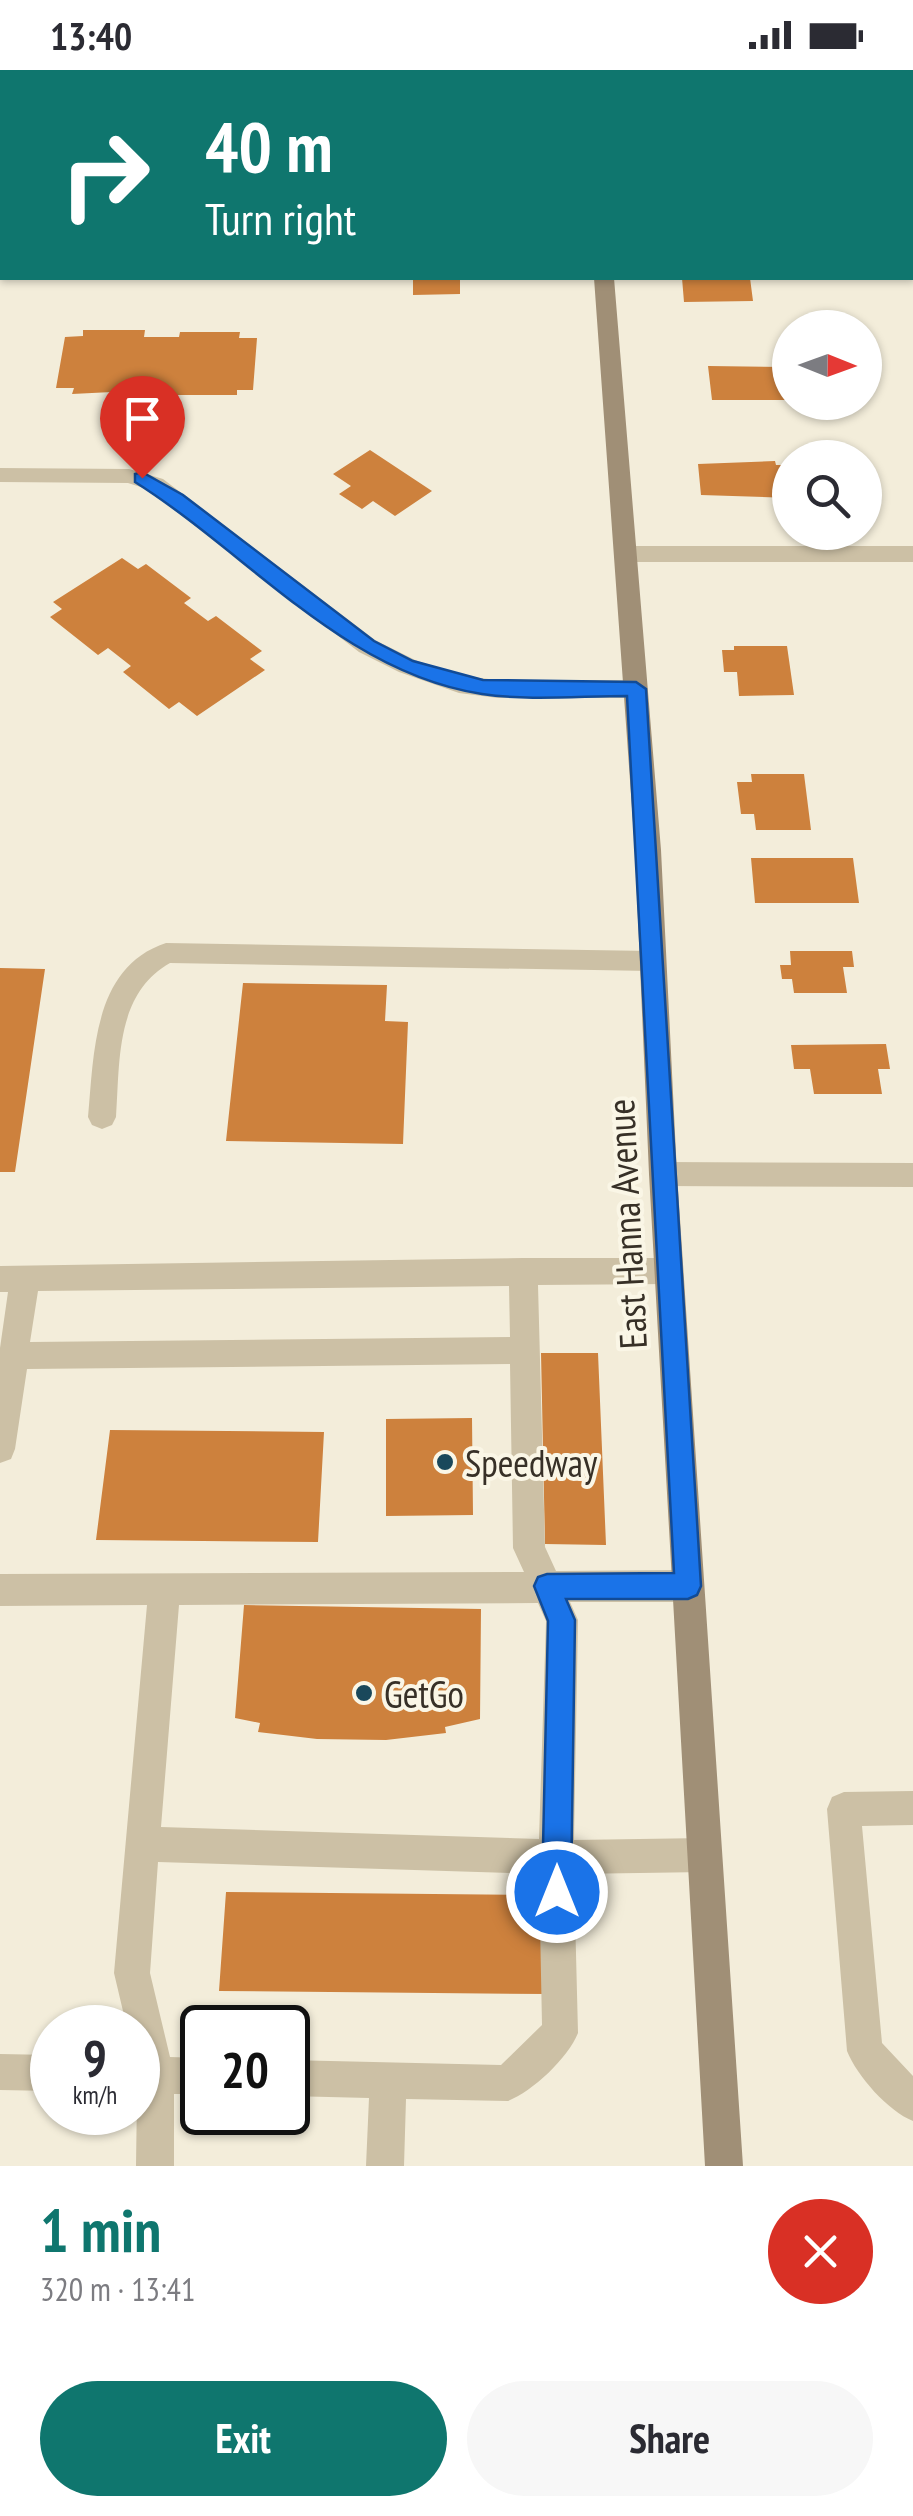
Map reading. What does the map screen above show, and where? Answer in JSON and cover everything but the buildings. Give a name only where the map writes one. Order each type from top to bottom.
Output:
[{"type":"main road","name":"East Hanna Avenue","points":[[604,280],[628,554],[724,2166]]},
{"type":"street","points":[[0,475],[129,476],[155,484],[367,646],[424,674],[498,689],[636,689]]},
{"type":"street","points":[[628,554],[913,554]]},
{"type":"street","points":[[102,1117],[113,1018],[129,976],[147,960],[166,952],[651,961]]},
{"type":"street","points":[[663,1174],[913,1176]]},
{"type":"street","points":[[310,2078],[508,2083],[560,2034],[556,1857],[562,1620],[529,1548],[523,1271]]},
{"type":"street","points":[[0,1449],[14,1356],[12,1278],[669,1272]]},
{"type":"street","points":[[14,1356],[524,1350]]},
{"type":"street","points":[[0,1590],[688,1586]]},
{"type":"street","points":[[137,2005],[132,1974],[164,1589]]},
{"type":"street","points":[[913,1808],[844,1808],[866,2052],[913,2102]]},
{"type":"street","points":[[143,1844],[556,1857],[705,1856]]},
{"type":"street","points":[[0,2072],[30,2073]]},
{"type":"street","points":[[385,2166],[388,2080]]},
{"type":"street","points":[[152,2135],[155,2166]]},
{"type":"place","name":"Speedway","points":[[445,1462]]},
{"type":"place","name":"GetGo","points":[[364,1693]]},
{"type":"route","points":[[142,478],[177,500],[367,646],[424,674],[459,684],[510,690],[636,689],[688,1586],[547,1586],[562,1620],[557,1892]]}]
